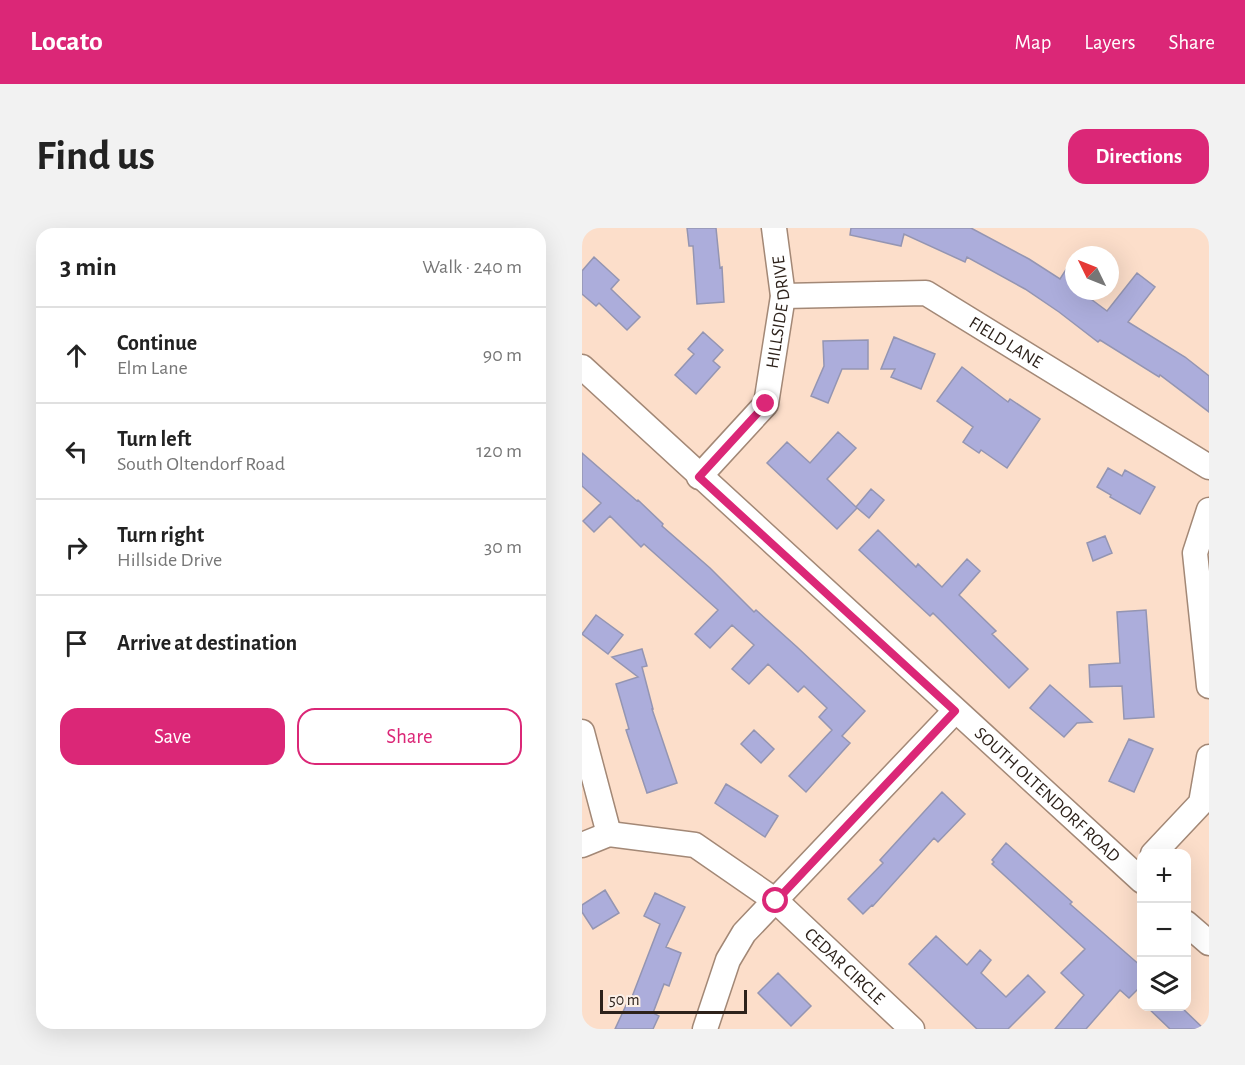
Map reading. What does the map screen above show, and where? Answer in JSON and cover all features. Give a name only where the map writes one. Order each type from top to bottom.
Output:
[{"type":"street","name":"HILLSIDE DRIVE","points":[[699,477],[766,404],[783,296],[774,228]]},
{"type":"street","name":"FIELD LANE","points":[[783,296],[926,293],[1209,467]]},
{"type":"street","name":"SOUTH OLTENDORF ROAD","points":[[582,367],[955,711],[1137,872]]},
{"type":"street","points":[[1209,510],[1196,553],[1209,686]]},
{"type":"street","points":[[705,1029],[728,960],[744,933],[955,711]]},
{"type":"street","points":[[582,732],[609,834]]},
{"type":"street","points":[[1158,849],[1201,803],[1209,757]]},
{"type":"street","name":"CEDAR CIRCLE","points":[[582,845],[609,834],[695,845],[776,901],[912,1029]]},
{"type":"street","points":[[1191,927],[1209,944]]},
{"type":"building","points":[[687,228],[716,228],[724,302],[697,304],[693,246],[689,246]]},
{"type":"building","points":[[851,228],[971,228],[1029,259],[1060,279],[1065,271],[1065,300],[1092,300],[1107,311],[1116,300],[1119,300],[1119,296],[1137,273],[1155,287],[1128,322],[1185,357],[1209,376],[1209,412],[1160,375],[1159,377],[1100,340],[1098,342],[1025,289],[967,257],[965,262],[904,234],[901,246],[850,235]]},
{"type":"building","points":[[594,257],[619,280],[611,289],[640,317],[627,330],[599,303],[596,306],[582,294],[582,271]]},
{"type":"building","points":[[703,332],[723,350],[713,361],[720,367],[696,394],[675,375],[694,354],[688,349]]},
{"type":"building","points":[[894,337],[935,354],[921,389],[891,377],[895,369],[881,369]]},
{"type":"building","points":[[868,340],[868,369],[842,369],[828,403],[811,396],[824,366],[823,341]]},
{"type":"building","points":[[962,367],[1008,402],[1010,399],[1040,419],[1007,468],[981,450],[979,453],[963,442],[973,427],[937,401]]},
{"type":"building","points":[[838,432],[856,448],[827,479],[857,508],[837,529],[767,463],[787,442],[810,463]]},
{"type":"building","points":[[582,453],[638,500],[663,524],[662,526],[710,568],[754,612],[756,610],[865,711],[842,736],[850,743],[806,792],[789,776],[832,730],[819,717],[827,708],[804,686],[798,692],[768,664],[749,684],[732,669],[754,645],[732,625],[710,648],[695,634],[718,610],[644,544],[641,547],[610,516],[594,532],[583,521],[601,503],[582,486]]},
{"type":"building","points":[[1108,468],[1122,476],[1125,470],[1155,487],[1140,514],[1097,487]]},
{"type":"building","points":[[871,489],[884,500],[869,518],[856,507]]},
{"type":"building","points":[[878,530],[916,567],[918,564],[942,587],[967,559],[980,571],[959,595],[996,631],[992,634],[1028,669],[1009,688],[933,613],[930,616],[859,550]]},
{"type":"building","points":[[1105,536],[1112,553],[1093,561],[1087,543]]},
{"type":"building","points":[[1146,610],[1154,717],[1124,719],[1122,686],[1090,687],[1089,665],[1120,663],[1117,612]]},
{"type":"building","points":[[596,615],[623,635],[608,654],[582,634]]},
{"type":"building","points":[[642,649],[647,666],[642,667],[652,709],[677,783],[647,793],[626,730],[629,729],[616,684],[638,677],[612,657]]},
{"type":"building","points":[[1050,685],[1092,722],[1077,723],[1064,737],[1030,708]]},
{"type":"building","points":[[754,730],[774,749],[761,763],[741,744]]},
{"type":"building","points":[[1129,739],[1153,749],[1134,792],[1109,781]]},
{"type":"building","points":[[726,784],[778,816],[765,837],[715,803]]},
{"type":"building","points":[[942,792],[965,814],[938,842],[934,838],[873,906],[863,914],[848,899],[883,863],[880,860]]},
{"type":"building","points":[[1006,843],[1072,902],[1070,904],[1137,963],[1137,990],[1129,998],[1120,990],[1086,1029],[1055,1029],[1084,995],[1061,973],[1085,949],[992,864],[994,862],[992,860]]},
{"type":"building","points":[[605,890],[619,913],[593,929],[582,912],[582,905]]},
{"type":"building","points":[[655,893],[685,907],[666,947],[681,953],[669,986],[664,984],[653,1013],[659,1016],[653,1029],[615,1029],[628,1001],[630,1002],[660,924],[644,916]]},
{"type":"building","points":[[936,936],[967,965],[980,950],[991,960],[981,973],[1006,997],[1028,975],[1045,992],[1008,1029],[977,1029],[909,964]]},
{"type":"building","points":[[778,973],[811,1006],[791,1026],[758,993]]},
{"type":"building","points":[[1151,1011],[1185,1011],[1204,1029],[1170,1029]]},
{"type":"route","points":[[766,404],[699,477],[955,711],[776,901]]}]
